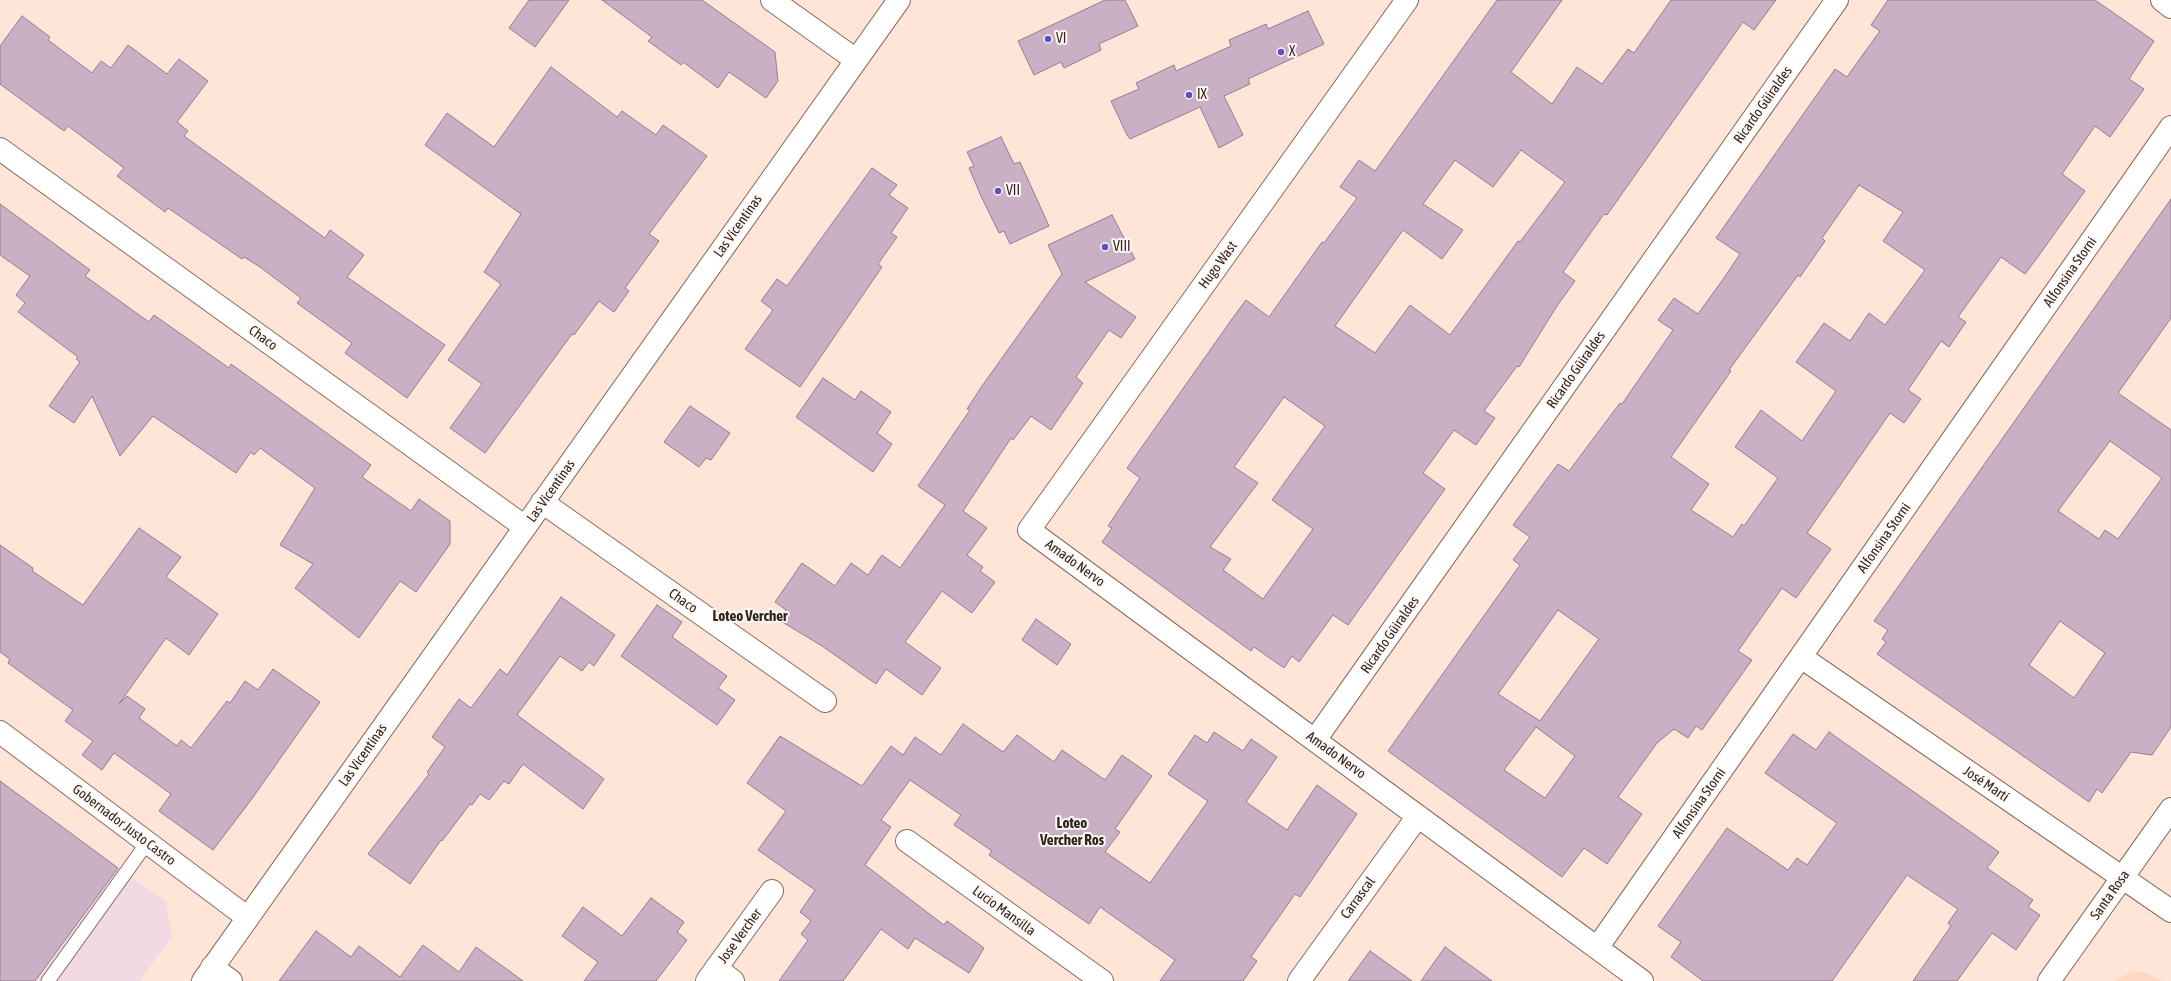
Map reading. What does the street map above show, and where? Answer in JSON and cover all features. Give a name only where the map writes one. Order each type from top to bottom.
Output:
[{"type":"street","points":[[772,0],[856,60]]},
{"type":"street","name":"Las Vicentinas","points":[[207,974],[899,0]]},
{"type":"street","name":"Hugo Wast","points":[[1029,530],[1407,0]]},
{"type":"street","name":"Ricardo Güiraldes","points":[[1315,740],[1837,0]]},
{"type":"street","points":[[2162,0],[2171,7]]},
{"type":"street","name":"Alfonsina Storni","points":[[1597,948],[2171,127]]},
{"type":"street","name":"Chaco","points":[[0,149],[525,527]]},
{"type":"street","name":"Chaco","points":[[542,502],[824,701]]},
{"type":"street","name":"Amado Nervo","points":[[1029,530],[1642,981]]},
{"type":"street","name":"José Martí","points":[[1801,657],[2171,911]]},
{"type":"street","name":"Gobernador Justo Castro","points":[[0,732],[248,918]]},
{"type":"street","name":"Santa Rosa","points":[[2050,981],[2171,809]]},
{"type":"street","name":"Carrascal","points":[[1298,981],[1418,816]]},
{"type":"street","name":"Lucio Mansilla","points":[[907,841],[1102,981]]},
{"type":"street","name":"Jose Vercher","points":[[719,977],[772,891]]},
{"type":"street","points":[[207,974],[230,981]]},
{"type":"lane","points":[[48,981],[147,843]]},
{"type":"shaded area","points":[[0,781],[166,902],[172,936],[140,981],[0,981]]},
{"type":"shaded area","points":[[2133,972],[2145,972],[2162,981],[2114,981]]},
{"type":"building","points":[[529,0],[569,0],[535,47],[509,28]]},
{"type":"building","points":[[602,0],[702,0],[775,52],[778,81],[766,98],[729,72],[718,88],[683,62],[681,65],[648,41],[652,37]]},
{"type":"building","name":"VI","points":[[1105,0],[1125,0],[1138,26],[1099,44],[1101,50],[1064,68],[1061,62],[1034,75],[1018,41]]},
{"type":"building","points":[[1497,0],[1562,0],[1511,72],[1552,104],[1577,67],[1602,84],[1628,49],[1634,53],[1671,0],[1776,0],[1754,30],[1743,22],[1607,215],[1604,214],[1563,272],[1575,281],[1557,306],[1519,367],[1517,366],[1484,411],[1495,418],[1476,445],[1454,430],[1423,473],[1445,489],[1348,625],[1333,615],[1299,662],[1292,656],[1284,668],[1254,647],[1251,651],[1102,542],[1112,528],[1108,526],[1140,478],[1127,468],[1232,319],[1246,300],[1269,317],[1322,242],[1324,243],[1357,198],[1340,187],[1359,160],[1375,171]],"holes":[[[1521,150],[1565,182],[1520,242],[1518,241],[1450,335],[1410,305],[1375,353],[1335,326],[1403,230],[1442,259],[1463,230],[1423,204],[1455,160],[1493,187]],[[1284,397],[1325,426],[1272,500],[1313,529],[1263,599],[1223,570],[1231,559],[1210,547],[1258,483],[1234,467]]]},
{"type":"building","points":[[1888,0],[2095,0],[2154,41],[2129,79],[2144,89],[2110,137],[2095,126],[2062,174],[2085,191],[2025,274],[2001,257],[1958,317],[1966,322],[1949,347],[1941,341],[1908,390],[1921,399],[1904,423],[1890,413],[1807,533],[1831,549],[1796,598],[1782,588],[1738,651],[1752,660],[1702,730],[1696,726],[1688,738],[1674,729],[1657,743],[1618,797],[1642,814],[1607,864],[1584,848],[1562,877],[1388,751],[1520,565],[1513,560],[1530,537],[1513,525],[1558,464],[1569,471],[1620,403],[1622,404],[1673,330],[1658,320],[1674,298],[1698,314],[1724,278],[1740,254],[1716,238],[1835,69],[1847,77],[1880,31],[1871,25]],"holes":[[[1859,185],[1903,212],[1883,241],[1925,270],[1885,325],[1869,313],[1850,341],[1824,323],[1796,362],[1836,391],[1802,441],[1761,410],[1735,447],[1778,478],[1744,526],[1742,524],[1733,537],[1691,510],[1709,484],[1671,457],[1731,371],[1729,370],[1798,275],[1800,277],[1825,241],[1822,238]],[[1558,610],[1599,639],[1540,721],[1498,694]],[[1536,727],[1575,756],[1545,798],[1504,770]]]},
{"type":"building","points":[[1308,11],[1324,44],[1248,79],[1250,84],[1224,96],[1243,135],[1219,148],[1200,107],[1130,139],[1127,135],[1111,101],[1139,89],[1136,83],[1174,65],[1176,71],[1231,46],[1229,40],[1266,24],[1268,29]]},
{"type":"building","points":[[22,16],[50,37],[48,40],[92,73],[101,61],[111,68],[128,45],[167,74],[179,59],[208,81],[177,122],[188,131],[184,136],[325,238],[330,230],[364,255],[347,277],[445,345],[407,398],[345,353],[352,343],[297,303],[301,298],[260,267],[244,257],[242,259],[168,208],[165,212],[117,176],[124,168],[68,126],[64,131],[0,84],[0,46]]},
{"type":"building","points":[[551,67],[617,117],[622,111],[656,135],[663,125],[707,156],[649,234],[659,241],[625,288],[629,291],[614,312],[599,301],[574,335],[572,334],[485,453],[450,428],[482,384],[448,360],[501,284],[484,272],[521,214],[425,145],[447,113],[494,147]]},
{"type":"building","name":"VII","points":[[1001,137],[1014,164],[1020,162],[1049,226],[1010,244],[1004,231],[999,233],[981,196],[969,168],[974,166],[967,152]]},
{"type":"building","points":[[872,168],[897,185],[889,195],[908,208],[891,233],[897,237],[878,264],[882,267],[800,387],[745,349],[773,310],[761,301],[777,279],[787,286]]},
{"type":"building","points":[[2171,199],[2171,318],[2118,393],[2171,430],[2171,727],[2152,755],[2131,752],[2102,793],[2097,789],[2089,802],[1877,654],[1886,642],[1882,639],[1888,630],[1874,621]],"holes":[[[2110,441],[2162,478],[2118,539],[2105,530],[2099,539],[2058,511]],[[2060,621],[2105,653],[2074,698],[2029,665]]]},
{"type":"building","points":[[0,204],[90,270],[85,276],[149,322],[154,315],[229,368],[231,364],[371,465],[362,477],[411,511],[419,499],[450,521],[450,544],[416,592],[400,581],[359,638],[295,588],[313,564],[280,545],[315,488],[260,448],[254,455],[251,452],[236,473],[153,416],[120,456],[92,396],[74,423],[49,406],[80,362],[76,359],[78,357],[18,312],[25,303],[16,295],[30,276],[0,255]]},
{"type":"building","points":[[1112,215],[1135,259],[1085,282],[1136,317],[1121,338],[1109,330],[1076,377],[1083,383],[1051,430],[1031,416],[1013,440],[1011,438],[963,511],[987,528],[967,555],[983,567],[980,571],[995,582],[972,613],[942,591],[905,642],[941,668],[922,695],[886,669],[876,684],[822,646],[779,620],[786,610],[775,602],[802,563],[835,586],[851,563],[868,575],[882,555],[900,568],[945,505],[918,486],[970,410],[967,409],[982,386],[1062,274],[1048,245]]},
{"type":"building","points":[[823,378],[855,400],[861,391],[891,412],[877,433],[892,444],[873,472],[796,417]]},
{"type":"building","points":[[690,406],[730,433],[711,460],[706,458],[699,467],[664,442]]},
{"type":"building","points":[[139,528],[181,557],[166,577],[218,614],[189,655],[166,638],[119,704],[127,696],[145,709],[139,718],[177,746],[181,740],[191,748],[227,701],[230,703],[245,681],[258,690],[273,669],[320,702],[251,800],[213,850],[159,811],[171,794],[114,753],[102,770],[82,755],[93,741],[65,721],[73,710],[8,663],[10,659],[0,652],[0,545],[33,568],[32,571],[83,605]]},
{"type":"building","points":[[561,597],[615,635],[594,666],[589,662],[582,671],[560,656],[517,715],[604,779],[583,809],[523,764],[509,784],[504,781],[489,800],[480,794],[472,805],[470,804],[442,841],[441,840],[410,884],[368,854],[429,774],[427,772],[445,747],[432,737],[459,699],[471,708],[500,669],[507,675]]},
{"type":"building","points":[[657,605],[682,622],[672,637],[727,676],[718,688],[735,700],[717,725],[621,656]]},
{"type":"building","points":[[1036,619],[1071,644],[1057,665],[1022,640]]},
{"type":"building","points":[[963,724],[1003,752],[1017,735],[1054,762],[1062,750],[1105,780],[1122,755],[1152,776],[1115,829],[1120,832],[1105,852],[1150,883],[1208,801],[1168,774],[1195,735],[1207,743],[1214,732],[1243,751],[1251,739],[1277,757],[1246,802],[1287,830],[1317,785],[1357,814],[1300,897],[1295,894],[1251,957],[1257,961],[1243,981],[1160,981],[1175,960],[1100,907],[1089,924],[989,855],[992,851],[954,825],[961,815],[910,780],[881,820],[891,827],[865,865],[944,925],[947,921],[984,948],[969,973],[915,938],[908,949],[881,929],[843,981],[779,981],[808,940],[801,934],[811,921],[800,912],[815,890],[758,850],[786,811],[747,783],[780,736],[862,786],[891,746],[903,755],[915,737],[941,755]]},
{"type":"building","points":[[1829,732],[1999,852],[1987,868],[2033,900],[2028,907],[2040,915],[2016,950],[1992,933],[1957,981],[1913,981],[1951,926],[1948,923],[1958,909],[1907,875],[1832,981],[1703,981],[1671,957],[1681,942],[1658,926],[1727,828],[1788,870],[1797,858],[1807,865],[1837,823],[1765,773],[1793,734],[1816,750]]},
{"type":"building","points":[[0,781],[118,868],[35,981],[0,981]]},
{"type":"building","points":[[651,898],[684,922],[677,932],[687,940],[656,981],[584,981],[598,962],[562,936],[583,907],[622,936]]},
{"type":"building","points":[[316,931],[351,957],[359,946],[400,977],[423,945],[459,972],[476,947],[523,981],[279,981]]},
{"type":"building","points":[[1445,947],[1492,981],[1421,981]]},
{"type":"building","points":[[1370,951],[1412,981],[1348,981]]},
{"type":"place","name":"VI","points":[[1048,39]]},
{"type":"place","name":"X","points":[[1281,52]]},
{"type":"place","name":"IX","points":[[1189,95]]},
{"type":"place","name":"VII","points":[[998,191]]},
{"type":"place","name":"VIII","points":[[1105,247]]},
{"type":"district","name":"Loteo Vercher","points":[[750,616]]},
{"type":"district","name":"Loteo Vercher Ros","points":[[1072,832]]}]
